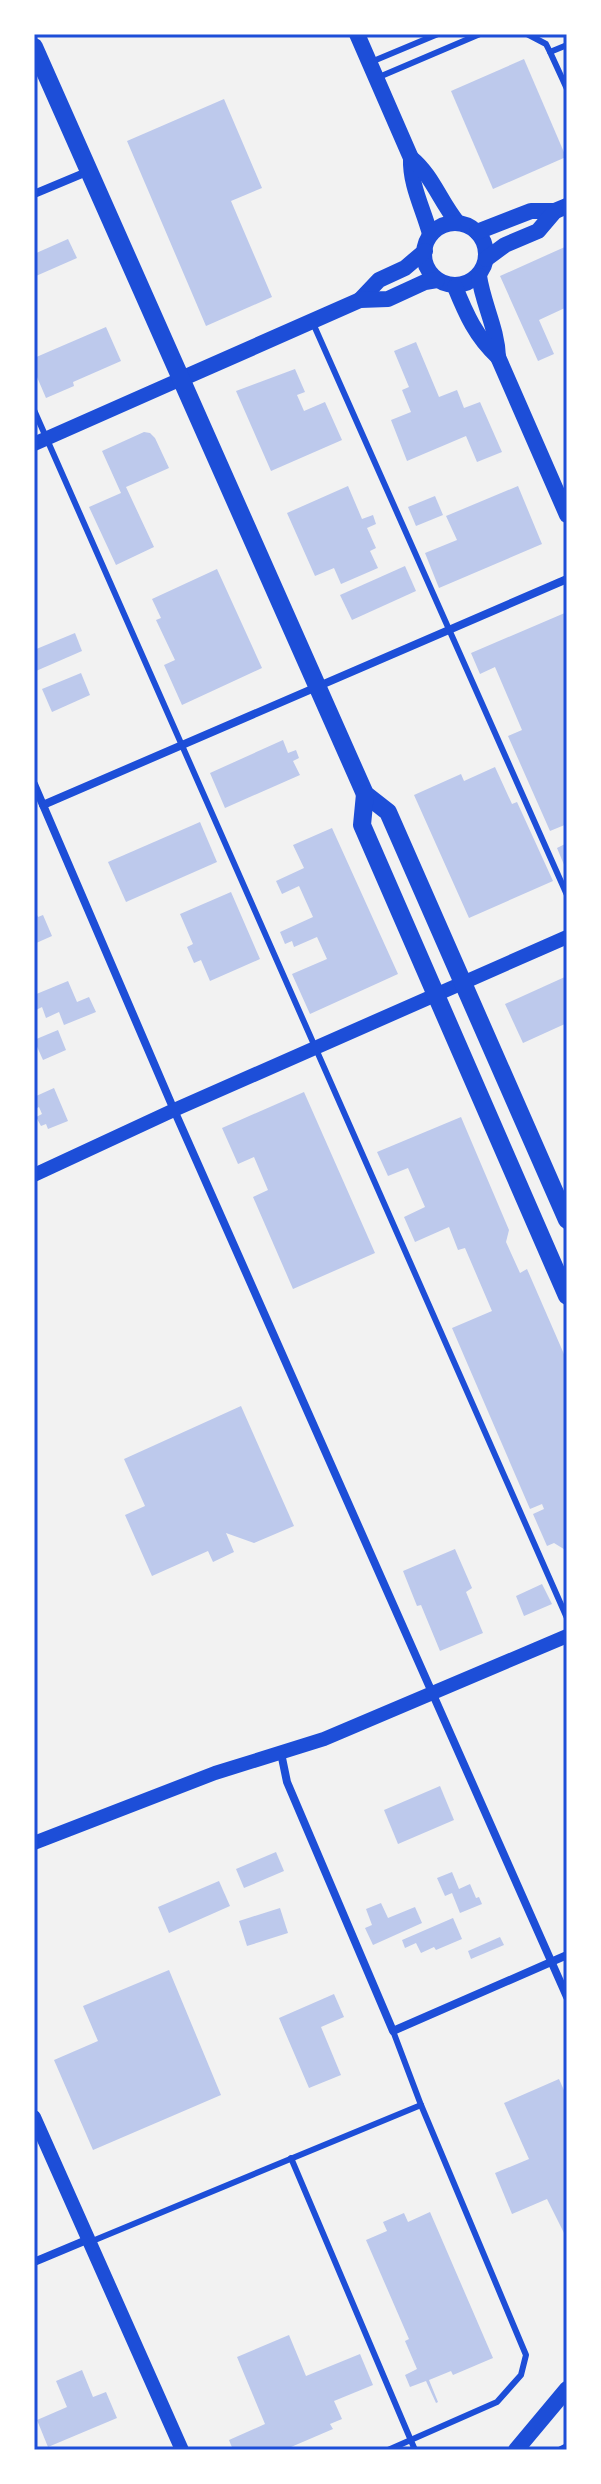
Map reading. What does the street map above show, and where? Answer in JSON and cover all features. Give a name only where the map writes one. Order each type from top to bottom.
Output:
[{"type":"main road","points":[[357,34],[411,158],[422,167],[457,222]]},
{"type":"main road","points":[[34,47],[365,794],[388,812],[567,1220]]},
{"type":"main road","points":[[360,300],[379,280],[405,268],[427,243],[447,223],[465,223],[477,232],[486,259],[484,269],[463,286],[455,287],[437,280],[430,273],[427,243],[410,172],[411,158]]},
{"type":"main road","points":[[477,232],[531,211],[561,209]]},
{"type":"main road","points":[[486,259],[505,245],[538,231],[561,209]]},
{"type":"main road","points":[[479,276],[497,339],[498,357],[567,515]]},
{"type":"main road","points":[[181,379],[360,300],[388,299],[425,282],[437,280]]},
{"type":"main road","points":[[455,287],[468,320],[498,357]]},
{"type":"main road","points":[[365,794],[362,825],[567,1296]]},
{"type":"main road","points":[[516,2450],[567,2389]]},
{"type":"street","points":[[34,194],[89,170]]},
{"type":"street","points":[[40,441],[181,379]]},
{"type":"street","points":[[39,807],[567,579]]},
{"type":"street","points":[[34,784],[39,807],[567,1997]]},
{"type":"street","points":[[34,1175],[567,937]]},
{"type":"street","points":[[34,1843],[215,1773],[324,1739],[567,1636]]},
{"type":"street","points":[[281,1753],[287,1782],[393,2031],[567,1955]]},
{"type":"street","points":[[34,2117],[182,2450]]},
{"type":"street","points":[[34,2262],[90,2240]]},
{"type":"street","points":[[561,2450],[567,2447]]},
{"type":"lane","points":[[369,62],[438,34]]},
{"type":"lane","points":[[376,78],[480,34]]},
{"type":"lane","points":[[527,34],[546,44],[567,89]]},
{"type":"lane","points":[[550,52],[567,45]]},
{"type":"lane","points":[[312,321],[567,895]]},
{"type":"lane","points":[[34,410],[40,441],[183,744],[567,1618]]},
{"type":"lane","points":[[388,2450],[497,2402],[521,2375],[526,2355],[393,2031]]},
{"type":"lane","points":[[90,2240],[421,2105]]},
{"type":"lane","points":[[291,2158],[415,2450]]},
{"type":"building","points":[[524,59],[566,157],[493,189],[451,91]]},
{"type":"building","points":[[224,99],[262,188],[231,201],[272,297],[206,326],[127,141]]},
{"type":"building","points":[[68,239],[77,258],[36,276],[34,254]]},
{"type":"building","points":[[567,246],[567,307],[539,320],[554,354],[538,361],[500,276]]},
{"type":"building","points":[[106,327],[121,361],[73,382],[74,386],[46,398],[34,370],[34,358]]},
{"type":"building","points":[[416,342],[439,397],[457,390],[464,408],[480,402],[502,452],[477,462],[466,436],[407,461],[391,420],[411,412],[402,390],[409,387],[394,351]]},
{"type":"building","points":[[295,369],[305,392],[297,395],[304,411],[325,402],[342,440],[271,471],[236,391]]},
{"type":"building","points":[[144,432],[155,438],[169,468],[126,487],[154,547],[116,565],[89,507],[121,493],[102,451]]},
{"type":"building","points":[[348,486],[362,519],[373,515],[376,524],[367,528],[376,548],[370,551],[378,568],[341,584],[334,568],[315,576],[287,513]]},
{"type":"building","points":[[518,486],[542,544],[439,588],[425,553],[457,540],[446,516]]},
{"type":"building","points":[[435,496],[443,515],[416,526],[408,507]]},
{"type":"building","points":[[405,566],[416,591],[352,620],[340,595]]},
{"type":"building","points":[[217,569],[262,668],[182,705],[164,665],[175,660],[156,620],[161,618],[152,599]]},
{"type":"building","points":[[567,612],[567,824],[550,831],[508,736],[522,730],[495,667],[480,674],[471,653]]},
{"type":"building","points":[[75,633],[82,651],[36,671],[34,650]]},
{"type":"building","points":[[81,673],[90,695],[52,712],[42,689]]},
{"type":"building","points":[[283,740],[288,753],[296,750],[299,758],[293,761],[300,775],[225,808],[210,773]]},
{"type":"building","points":[[495,767],[512,804],[517,802],[553,881],[469,918],[414,795],[461,774],[464,781]]},
{"type":"building","points":[[200,822],[217,862],[126,902],[108,862]]},
{"type":"building","points":[[332,828],[398,974],[310,1014],[292,974],[327,959],[317,937],[294,947],[292,941],[285,944],[280,932],[313,917],[299,886],[282,894],[276,881],[304,868],[293,845]]},
{"type":"building","points":[[567,843],[567,872],[557,848]]},
{"type":"building","points":[[231,892],[260,959],[210,981],[201,960],[194,963],[187,947],[193,944],[180,914]]},
{"type":"building","points":[[34,909],[38,917],[43,915],[52,936],[34,944]]},
{"type":"building","points":[[567,976],[567,1023],[523,1043],[505,1004]]},
{"type":"building","points":[[68,981],[77,1002],[89,997],[96,1012],[64,1025],[59,1012],[46,1018],[42,1007],[34,1011],[34,995]]},
{"type":"building","points":[[58,1030],[66,1050],[43,1060],[34,1040]]},
{"type":"building","points":[[54,1088],[68,1121],[48,1129],[46,1124],[41,1126],[36,1117],[42,1114],[34,1097]]},
{"type":"building","points":[[304,1092],[375,1253],[293,1289],[253,1197],[268,1190],[254,1157],[238,1164],[222,1128]]},
{"type":"building","points":[[461,1117],[509,1230],[506,1242],[520,1273],[527,1269],[567,1361],[567,1551],[554,1543],[547,1546],[533,1514],[544,1509],[542,1504],[530,1509],[452,1328],[492,1311],[465,1248],[458,1250],[449,1227],[415,1242],[404,1217],[425,1207],[408,1168],[388,1176],[377,1152]]},
{"type":"building","points":[[241,1406],[294,1526],[254,1543],[226,1533],[234,1552],[213,1562],[208,1551],[152,1576],[125,1515],[145,1506],[124,1459]]},
{"type":"building","points":[[455,1549],[472,1588],[466,1592],[483,1633],[440,1651],[403,1571]]},
{"type":"building","points":[[542,1584],[552,1604],[524,1616],[516,1596]]},
{"type":"building","points":[[440,1786],[454,1820],[398,1844],[384,1810]]},
{"type":"building","points":[[276,1852],[284,1871],[244,1888],[236,1869]]},
{"type":"building","points":[[452,1872],[459,1889],[470,1884],[482,1904],[460,1913],[452,1893],[445,1896],[437,1878]]},
{"type":"building","points":[[219,1881],[230,1906],[169,1933],[158,1907]]},
{"type":"building","points":[[381,1903],[388,1918],[415,1907],[422,1923],[373,1945],[365,1928],[372,1925],[366,1909]]},
{"type":"building","points":[[280,1908],[288,1933],[247,1946],[239,1921]]},
{"type":"building","points":[[453,1918],[462,1939],[421,1953],[416,1943],[405,1948],[402,1940]]},
{"type":"building","points":[[500,1937],[504,1945],[471,1959],[468,1951]]},
{"type":"building","points":[[169,1970],[221,2095],[93,2150],[54,2060],[98,2041],[83,2006]]},
{"type":"building","points":[[334,1994],[344,2017],[321,2027],[341,2075],[309,2088],[279,2018]]},
{"type":"building","points":[[559,2079],[567,2097],[567,2239],[547,2199],[512,2214],[495,2173],[529,2159],[504,2103]]},
{"type":"building","points":[[430,2212],[493,2358],[453,2375],[451,2371],[429,2380],[436,2403],[426,2381],[410,2387],[405,2375],[417,2369],[405,2341],[409,2339],[366,2240],[387,2231],[383,2222],[404,2213],[408,2222]]},
{"type":"building","points":[[289,2335],[306,2376],[360,2354],[373,2385],[334,2401],[342,2419],[330,2424],[333,2429],[284,2450],[233,2450],[229,2440],[265,2424],[237,2357]]},
{"type":"building","points":[[82,2370],[93,2397],[106,2392],[117,2418],[48,2447],[37,2420],[67,2407],[56,2381]]}]
